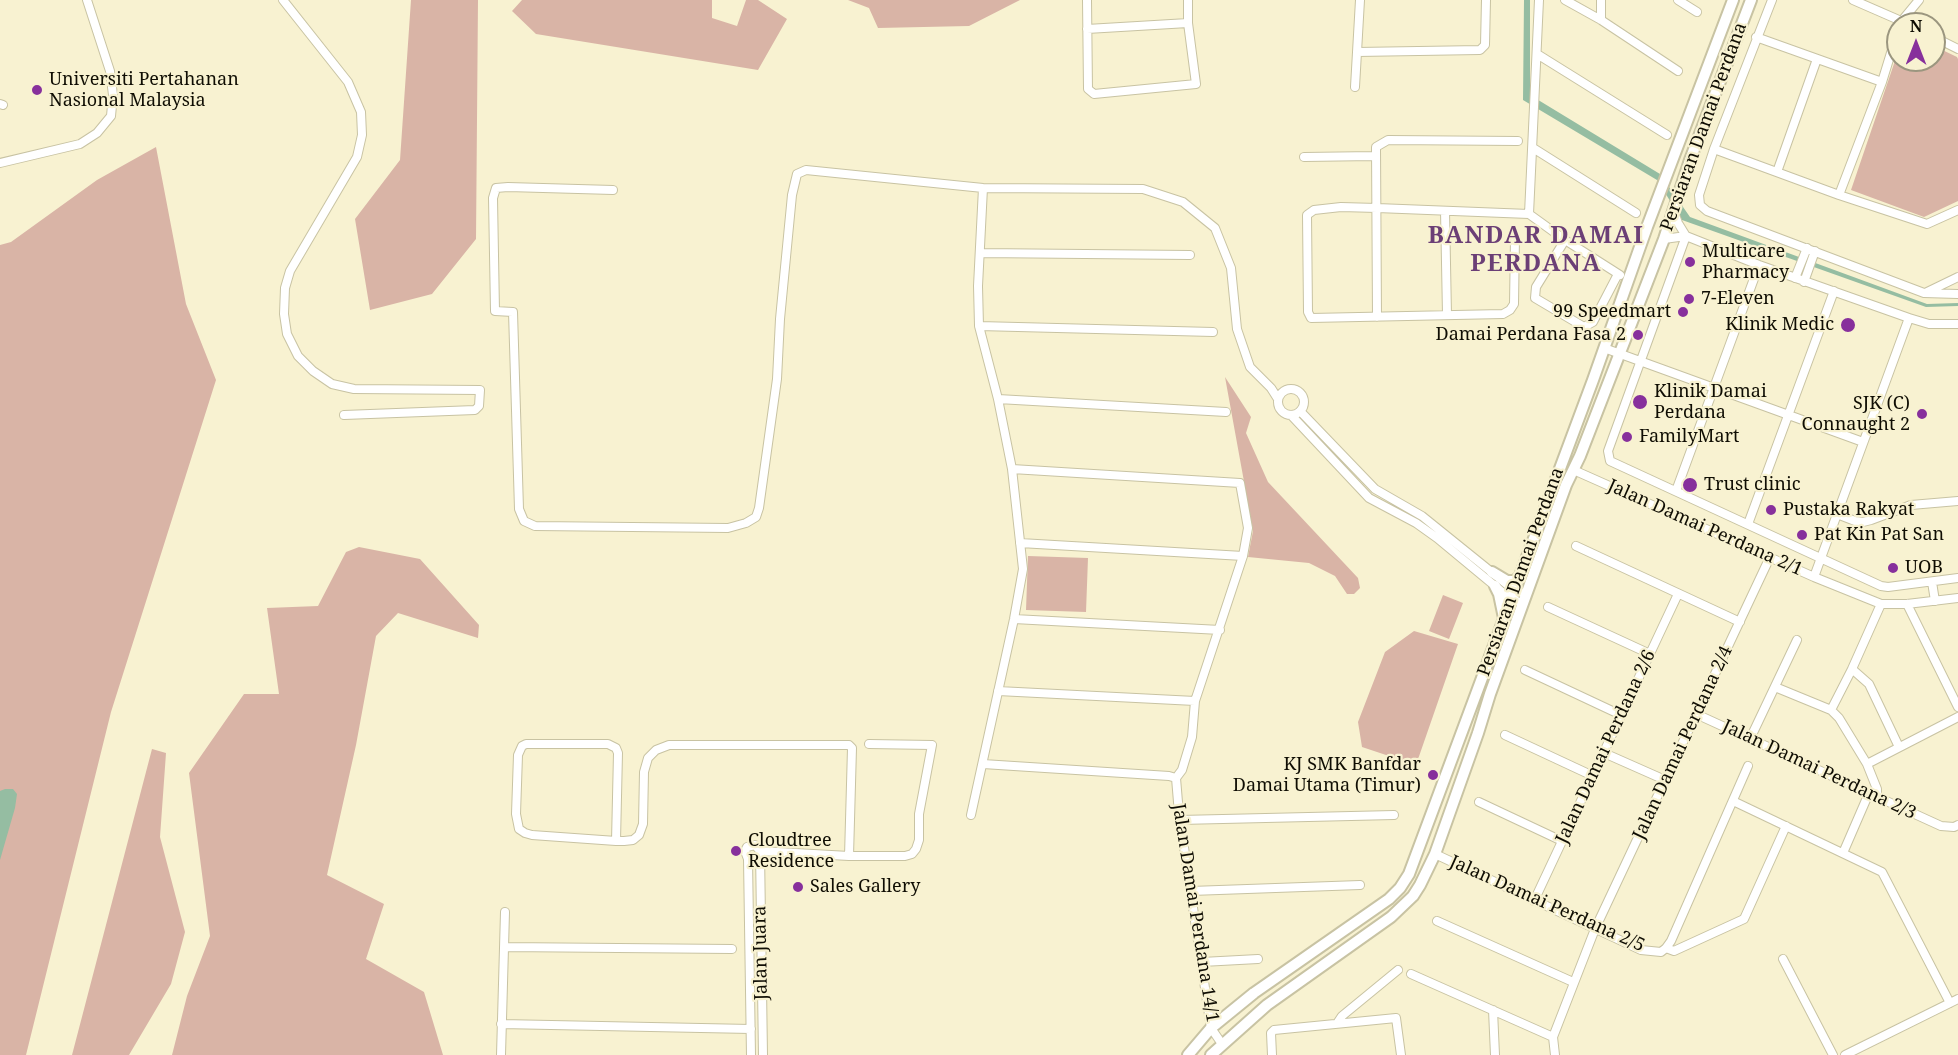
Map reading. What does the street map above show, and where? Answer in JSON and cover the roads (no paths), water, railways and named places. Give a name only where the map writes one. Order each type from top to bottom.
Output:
[{"type":"main road","name":"Persiaran Damai Perdana","points":[[1188,1055],[1211,1028],[1254,993],[1396,893],[1409,874],[1733,0]]},
{"type":"main road","name":"Persiaran Damai Perdana","points":[[1211,1055],[1267,1005],[1379,926],[1413,896],[1420,885],[1435,854],[1566,485],[1580,456],[1664,239],[1690,160],[1751,0]]},
{"type":"main road","name":"Persiaran Damai Perdana","points":[[1519,615],[1532,598],[1578,472],[1580,456]]},
{"type":"main road","points":[[1492,572],[1507,581],[1515,580],[1520,576]]},
{"type":"main road","points":[[1495,586],[1504,618]]},
{"type":"main road","points":[[1373,911],[1368,920],[1372,925],[1379,926]]},
{"type":"street","points":[[0,163],[80,144],[97,133],[111,116],[113,95],[110,71],[87,0]]},
{"type":"street","points":[[283,0],[348,82],[361,112],[362,135],[357,157],[287,279],[284,314],[287,334],[298,356],[332,384],[354,389],[480,390],[479,406],[475,410],[345,415]]},
{"type":"street","points":[[1087,0],[1089,92],[1094,94],[1196,84],[1188,23],[1188,0]]},
{"type":"street","points":[[1355,87],[1360,0]]},
{"type":"street","points":[[1357,52],[1480,50],[1485,45],[1486,0]]},
{"type":"street","points":[[1529,214],[1539,0]]},
{"type":"street","points":[[1565,0],[1601,20],[1678,71]]},
{"type":"street","points":[[1601,0],[1601,20]]},
{"type":"street","points":[[1678,0],[1697,12]]},
{"type":"street","points":[[1772,0],[1714,149],[1700,195],[1700,205],[1707,211],[1810,252],[1924,293],[1958,294]]},
{"type":"street","points":[[1853,0],[1886,15]]},
{"type":"street","points":[[1087,29],[1188,23]]},
{"type":"street","points":[[1756,37],[1882,82]]},
{"type":"street","points":[[1537,54],[1667,135]]},
{"type":"street","points":[[1777,172],[1818,59]]},
{"type":"street","points":[[1839,195],[1886,69]]},
{"type":"street","points":[[1377,317],[1377,208],[1374,156],[1376,147],[1388,140],[1518,141]]},
{"type":"street","points":[[1533,148],[1636,213]]},
{"type":"street","points":[[1714,149],[1839,195],[1927,224],[1958,210]]},
{"type":"street","points":[[1304,157],[1374,156]]},
{"type":"street","points":[[613,190],[508,187],[496,188],[493,198],[495,311],[513,312],[519,509],[524,521],[536,526],[728,528],[746,523],[756,517],[777,379],[780,319],[792,195],[797,174],[806,170],[821,170],[983,188],[1143,189],[1183,202],[1215,228],[1231,268],[1237,329],[1243,348],[1250,367],[1271,388],[1278,399],[1280,409],[1291,415],[1369,498],[1416,523],[1495,586],[1524,599]]},
{"type":"street","points":[[971,815],[1023,569],[1012,470],[998,399],[979,326],[978,286],[983,188]]},
{"type":"street","points":[[1515,238],[1514,304],[1503,314],[1311,318],[1308,312],[1306,215],[1314,210],[1341,207],[1529,214],[1565,240],[1629,280]]},
{"type":"street","points":[[1673,210],[1686,236]]},
{"type":"street","points":[[1445,211],[1447,315]]},
{"type":"street","points":[[1686,236],[1608,451],[1610,461],[1881,586],[1958,578]]},
{"type":"street","points":[[1664,239],[1686,236],[1804,282],[1909,318],[1929,324],[1958,324]]},
{"type":"street","points":[[1565,240],[1536,287],[1535,298],[1584,327],[1593,322],[1618,274]]},
{"type":"street","points":[[1795,278],[1805,265],[1810,252]]},
{"type":"street","points":[[980,253],[1190,255]]},
{"type":"street","points":[[1676,491],[1759,265]]},
{"type":"street","points":[[1804,282],[1805,265]]},
{"type":"street","points":[[1924,293],[1958,277]]},
{"type":"street","points":[[1748,524],[1834,291]]},
{"type":"street","points":[[1814,577],[1909,318]]},
{"type":"street","points":[[979,326],[1213,332]]},
{"type":"street","points":[[1604,348],[1863,442]]},
{"type":"street","points":[[1271,388],[1293,389],[1302,396],[1303,403],[1300,411],[1291,415]]},
{"type":"street","points":[[1278,399],[1285,390]]},
{"type":"street","points":[[998,399],[1226,412]]},
{"type":"street","points":[[1300,411],[1375,489],[1422,516],[1492,572],[1513,595]]},
{"type":"street","points":[[982,764],[1176,778],[1182,771],[1192,737],[1195,701],[1243,556],[1248,528],[1240,483],[1012,470]]},
{"type":"street","name":"Jalan Damai Perdana 2/1","points":[[1578,472],[1770,558],[1881,604]]},
{"type":"street","points":[[1837,514],[1855,521],[1871,520],[1911,505],[1958,501]]},
{"type":"street","points":[[1020,543],[1243,556]]},
{"type":"street","points":[[1576,546],[1740,622]]},
{"type":"street","name":"Jalan Damai Perdana 2/4","points":[[1553,1038],[1595,929],[1770,558]]},
{"type":"street","points":[[1932,582],[1935,601]]},
{"type":"street","name":"Jalan Damai Perdana 2/6","points":[[1534,901],[1678,594]]},
{"type":"street","points":[[1830,710],[1852,669],[1881,604],[1907,604],[1958,598]]},
{"type":"street","points":[[1907,604],[1958,707]]},
{"type":"street","points":[[1548,607],[1650,654]]},
{"type":"street","points":[[1014,619],[1220,630]]},
{"type":"street","points":[[1750,739],[1797,640]]},
{"type":"street","points":[[1852,669],[1869,684],[1899,747]]},
{"type":"street","points":[[1525,670],[1622,715]]},
{"type":"street","points":[[1775,687],[1830,710],[1839,718],[1867,764],[1877,789],[1843,853]]},
{"type":"street","points":[[998,691],[1195,701]]},
{"type":"street","name":"Jalan Damai Perdana 2/3","points":[[1696,714],[1941,826],[1958,825]]},
{"type":"street","points":[[1867,764],[1958,718]]},
{"type":"street","points":[[1505,735],[1593,776]]},
{"type":"street","points":[[616,841],[618,753],[616,748],[608,744],[526,744],[522,746],[518,754],[516,814],[519,829],[532,836],[616,841],[633,840],[639,835],[644,814],[644,772],[648,758],[656,750],[669,745],[851,746],[849,856]]},
{"type":"street","points":[[760,851],[849,856],[912,854],[919,840],[919,814],[932,745],[869,744]]},
{"type":"street","points":[[1604,753],[1665,780]]},
{"type":"street","points":[[1748,766],[1663,950],[1674,951],[1744,919],[1786,826]]},
{"type":"street","name":"Jalan Damai Perdana 14/1","points":[[1176,778],[1180,820],[1211,1028],[1222,1044]]},
{"type":"street","points":[[1733,801],[1882,872],[1954,1001],[1845,1055]]},
{"type":"street","points":[[1479,802],[1563,841]]},
{"type":"street","points":[[1180,820],[1394,815]]},
{"type":"street","name":"Jalan Juara","points":[[751,1055],[748,859],[746,855],[747,847],[755,845],[760,851],[763,1055]]},
{"type":"street","name":"Jalan Damai Perdana 2/5","points":[[1435,854],[1641,950],[1663,950]]},
{"type":"street","points":[[1191,891],[1360,885]]},
{"type":"street","points":[[501,1055],[505,912]]},
{"type":"street","points":[[1437,921],[1573,982]]},
{"type":"street","points":[[504,948],[732,949]]},
{"type":"street","points":[[1202,962],[1258,959]]},
{"type":"street","points":[[1783,959],[1833,1055]]},
{"type":"street","points":[[1338,1022],[1342,1016],[1398,970]]},
{"type":"street","points":[[1411,974],[1553,1038],[1555,1055]]},
{"type":"street","points":[[1493,1010],[1496,1055]]},
{"type":"street","points":[[1272,1055],[1271,1034],[1274,1030],[1396,1018],[1401,1055]]},
{"type":"street","points":[[501,1024],[751,1029]]},
{"type":"place","name":"Universiti Pertahanan Nasional Malaysia","points":[[37,90]]},
{"type":"place","name":"Multicare Pharmacy","points":[[1690,262]]},
{"type":"place","name":"7-Eleven","points":[[1689,299]]},
{"type":"place","name":"99 Speedmart","points":[[1683,312]]},
{"type":"place","name":"Klinik Medic","points":[[1848,325]]},
{"type":"place","name":"Damai Perdana Fasa 2","points":[[1638,335]]},
{"type":"place","name":"Klinik Damai Perdana","points":[[1640,402]]},
{"type":"place","name":"SJK (C) Connaught 2","points":[[1922,414]]},
{"type":"place","name":"FamilyMart","points":[[1627,437]]},
{"type":"place","name":"Trust clinic","points":[[1690,485]]},
{"type":"place","name":"Pustaka Rakyat","points":[[1771,510]]},
{"type":"place","name":"Pat Kin Pat San","points":[[1802,535]]},
{"type":"place","name":"UOB","points":[[1893,568]]},
{"type":"place","name":"KJ SMK Banfdar Damai Utama (Timur)","points":[[1433,775]]},
{"type":"place","name":"Cloudtree Residence","points":[[736,851]]},
{"type":"place","name":"Sales Gallery","points":[[798,887]]},
{"type":"district","name":"BANDAR DAMAI PERDANA","points":[[1536,250]]}]
